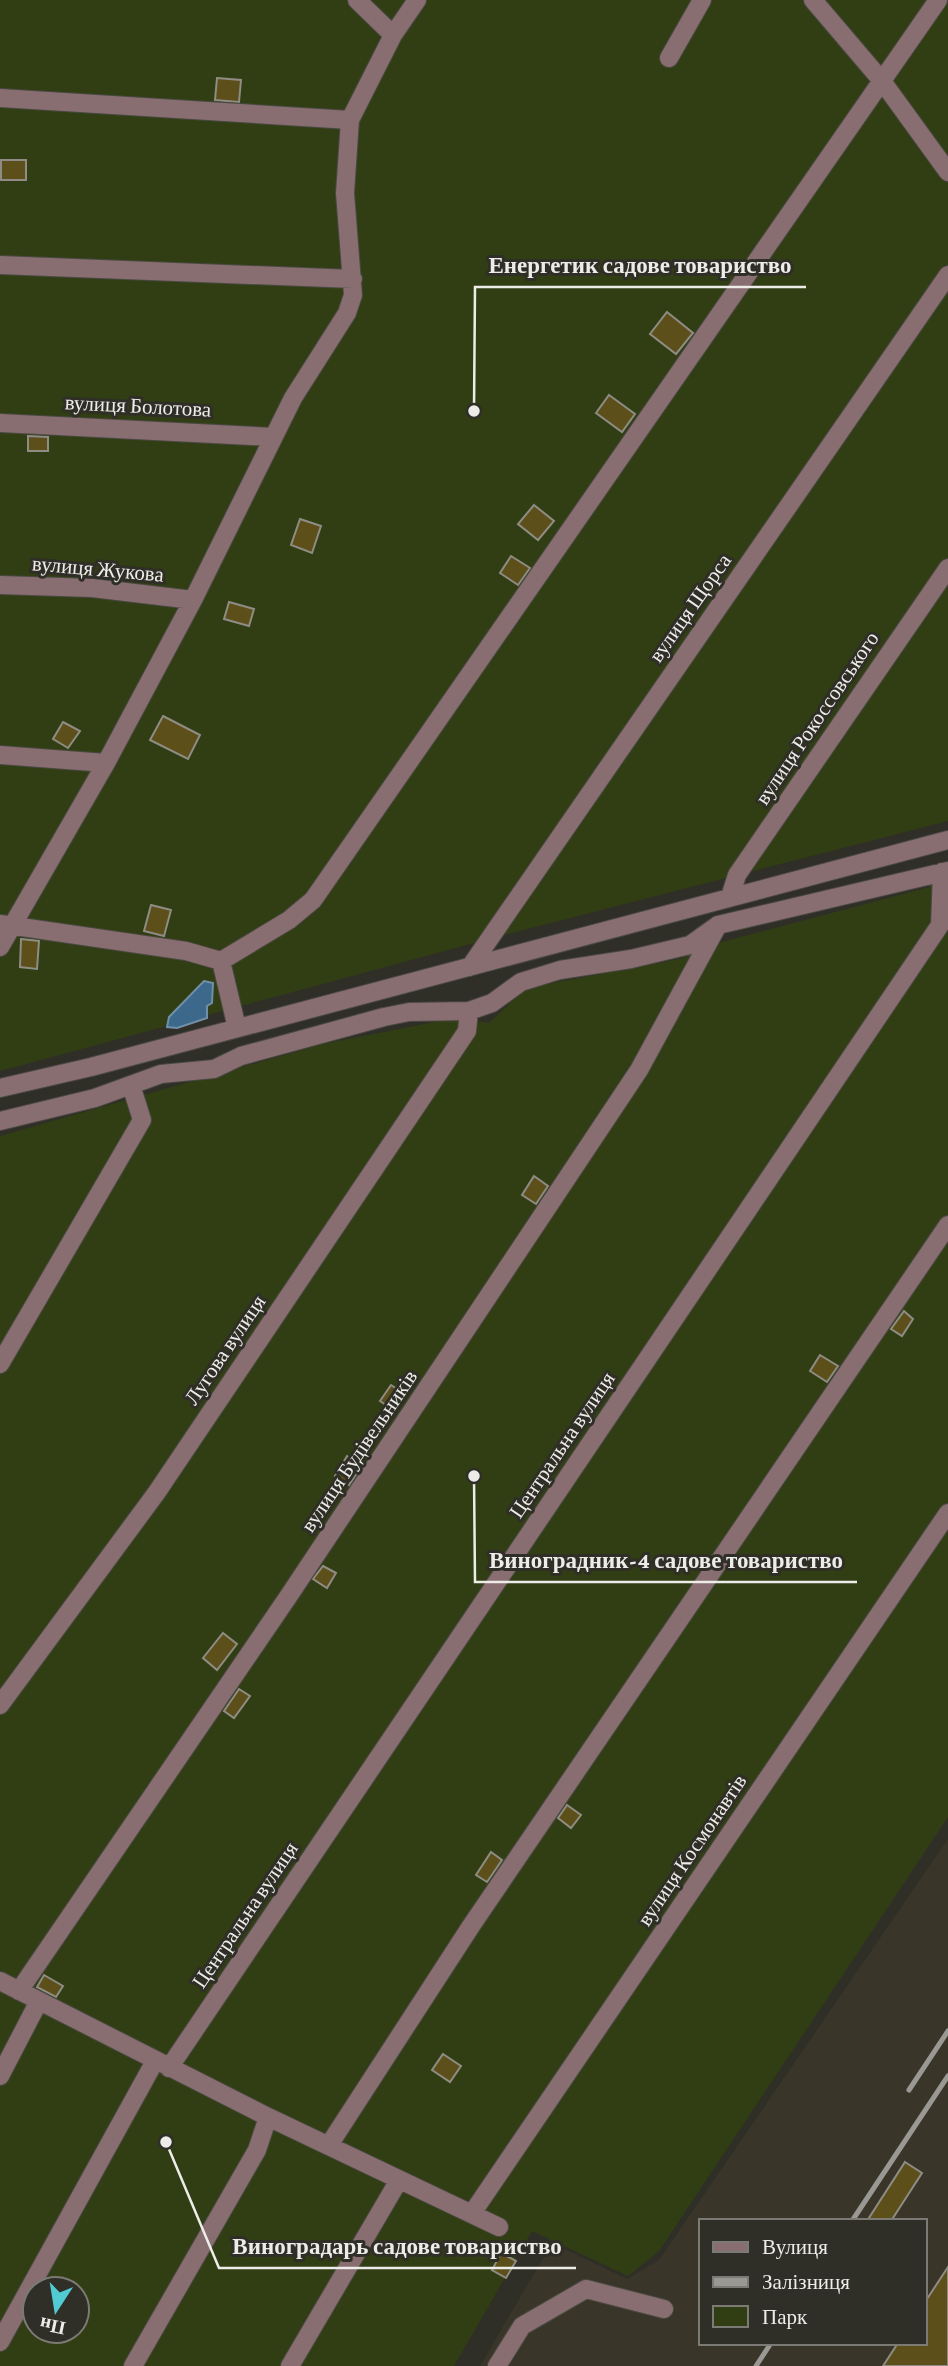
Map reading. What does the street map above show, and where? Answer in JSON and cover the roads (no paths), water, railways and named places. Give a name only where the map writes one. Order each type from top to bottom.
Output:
[{"type":"lane","points":[[357,0],[393,35]]},
{"type":"lane","points":[[0,947],[5,925],[106,763],[193,600],[293,398],[347,313],[353,295],[345,193],[350,120],[393,35],[417,0]]},
{"type":"lane","points":[[669,58],[702,0]]},
{"type":"lane","points":[[813,0],[882,81],[948,172]]},
{"type":"lane","points":[[5,925],[186,951],[221,961],[289,920],[313,900],[938,0]]},
{"type":"lane","points":[[0,98],[350,120]]},
{"type":"lane","points":[[0,265],[353,279]]},
{"type":"lane","name":"вулиця Щорса","points":[[470,967],[948,275]]},
{"type":"lane","name":"вулиця Болотова","points":[[0,423],[273,437]]},
{"type":"lane","name":"вулиця Рокоссовського","points":[[730,897],[737,876],[948,568]]},
{"type":"lane","name":"вулиця Жукова","points":[[0,585],[92,588],[193,600]]},
{"type":"lane","points":[[0,755],[106,763]]},
{"type":"lane","points":[[0,1088],[91,1068],[948,841]]},
{"type":"lane","points":[[0,1121],[39,1109],[95,1098],[160,1074],[214,1069],[241,1056],[384,1017],[409,1012],[470,1012],[492,1003],[521,982],[560,970],[631,959],[690,945],[718,925],[945,871]]},
{"type":"lane","name":"Центральна вулиця","points":[[0,2342],[162,2064],[940,925],[945,871]]},
{"type":"lane","name":"вулиця Будівельників","points":[[19,1991],[288,1597],[639,1070],[718,925]]},
{"type":"lane","points":[[221,961],[237,1028]]},
{"type":"lane","name":"Лугова вулиця","points":[[0,1704],[158,1492],[467,1031],[470,1012]]},
{"type":"lane","points":[[0,1364],[142,1120],[131,1084]]},
{"type":"lane","points":[[329,2145],[471,1926],[948,1225]]},
{"type":"lane","name":"вулиця Космонавтів","points":[[473,2212],[948,1513]]},
{"type":"lane","points":[[0,1981],[268,2117],[473,2212],[499,2227]]},
{"type":"lane","points":[[0,2076],[40,2001]]},
{"type":"lane","points":[[133,2366],[257,2150],[268,2117]]},
{"type":"lane","points":[[290,2366],[399,2180]]},
{"type":"lane","points":[[497,2366],[522,2326],[586,2290],[664,2309]]},
{"type":"water","points":[[204,981],[213,983],[212,1003],[207,1006],[207,1018],[177,1028],[167,1027],[169,1017]]},
{"type":"railway","points":[[909,2090],[948,2031]]},
{"type":"railway","points":[[853,2219],[948,2076]]},
{"type":"railway","points":[[756,2366],[770,2345]]},
{"type":"place","name":"Енергетик садове товариство","points":[[474,411]]},
{"type":"place","name":"Виноградник-4 садове товариство","points":[[474,1476]]},
{"type":"place","name":"Виноградарь садове товариство","points":[[166,2142]]}]
